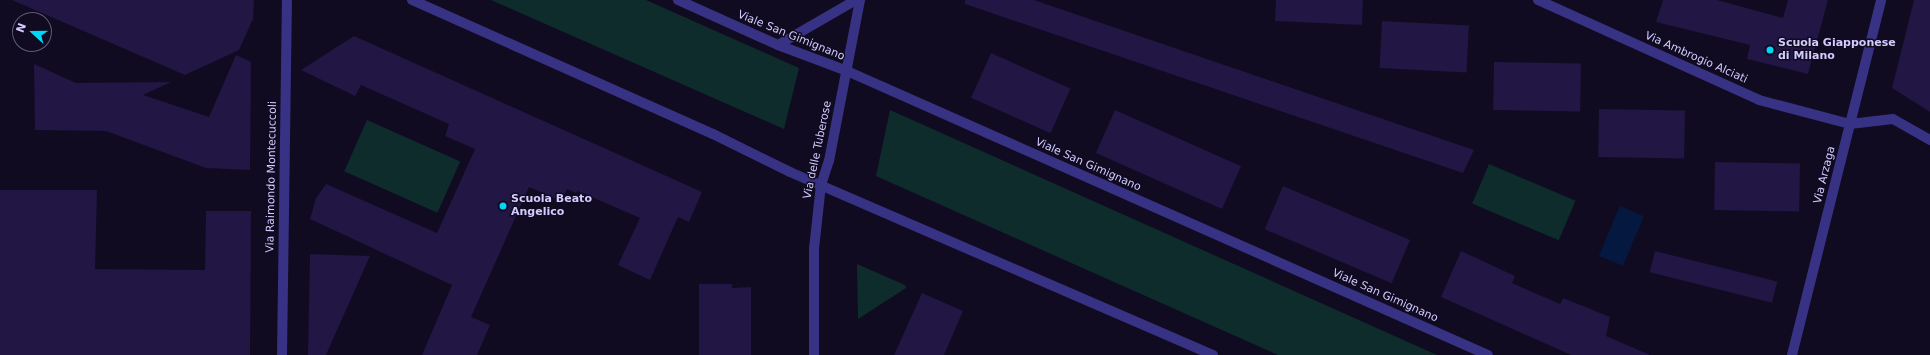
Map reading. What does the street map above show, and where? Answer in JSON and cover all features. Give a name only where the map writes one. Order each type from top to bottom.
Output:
[{"type":"street","name":"Via Raimondo Montecuccoli","points":[[282,355],[287,0]]},
{"type":"street","points":[[412,0],[821,185],[1213,355]]},
{"type":"street","name":"Viale San Gimignano","points":[[678,0],[778,45],[847,72],[1488,355]]},
{"type":"street","points":[[778,45],[856,0]]},
{"type":"street","name":"Via delle Tuberose","points":[[814,355],[814,249],[821,185],[829,161],[860,0]]},
{"type":"street","name":"Via Ambrogio Alciati","points":[[1538,0],[1759,100],[1850,124]]},
{"type":"street","name":"Via Arzaga","points":[[1792,355],[1881,0]]},
{"type":"street","points":[[1850,124],[1893,119],[1930,140]]},
{"type":"green space","points":[[491,0],[646,0],[799,68],[784,129]]},
{"type":"green space","points":[[890,110],[1437,355],[1278,355],[876,176]]},
{"type":"green space","points":[[367,120],[460,161],[437,213],[344,171]]},
{"type":"green space","points":[[1489,164],[1576,201],[1559,240],[1472,204]]},
{"type":"green space","points":[[857,264],[905,285],[906,288],[858,319]]},
{"type":"water","points":[[1620,206],[1644,216],[1623,266],[1599,256]]},
{"type":"building","points":[[12,0],[254,0],[253,19],[239,50],[185,75],[52,17],[52,12],[40,12]]},
{"type":"building","points":[[965,0],[1034,0],[1474,150],[1463,173],[965,4]]},
{"type":"building","points":[[1276,0],[1363,0],[1362,25],[1275,21]]},
{"type":"building","points":[[1663,0],[1717,0],[1783,18],[1788,0],[1828,0],[1808,74],[1747,59],[1750,45],[1656,22]]},
{"type":"building","points":[[1914,0],[1930,0],[1930,112],[1892,88]]},
{"type":"building","points":[[1382,21],[1469,26],[1466,72],[1380,68]]},
{"type":"building","points":[[354,36],[702,192],[689,222],[678,217],[650,280],[618,265],[640,218],[578,191],[576,193],[567,189],[561,201],[529,187],[471,317],[490,325],[477,355],[422,355],[452,285],[310,219],[316,198],[326,184],[437,233],[475,149],[445,136],[449,124],[361,85],[355,96],[301,70]]},
{"type":"building","points":[[991,53],[1070,88],[1051,133],[971,98]]},
{"type":"building","points":[[236,55],[251,62],[250,170],[206,168],[106,131],[35,130],[34,64],[76,83],[171,82],[143,95],[209,117]]},
{"type":"building","points":[[1494,62],[1581,64],[1580,112],[1493,110]]},
{"type":"building","points":[[1599,109],[1685,111],[1684,158],[1598,157]]},
{"type":"building","points":[[1115,110],[1241,166],[1222,209],[1096,153]]},
{"type":"building","points":[[1715,162],[1800,163],[1799,211],[1714,210]]},
{"type":"building","points":[[1283,186],[1410,240],[1392,283],[1265,229]]},
{"type":"building","points":[[0,190],[97,190],[95,269],[205,270],[206,211],[251,211],[250,355],[0,355]]},
{"type":"building","points":[[1461,251],[1515,276],[1512,283],[1560,304],[1563,298],[1610,317],[1606,336],[1650,355],[1571,355],[1441,297]]},
{"type":"building","points":[[1655,251],[1777,281],[1772,303],[1650,272]]},
{"type":"building","points":[[310,254],[370,256],[326,355],[308,355]]},
{"type":"building","points":[[699,284],[732,284],[732,288],[751,287],[751,355],[699,355]]},
{"type":"building","points":[[922,293],[963,311],[944,355],[894,355]]},
{"type":"place","name":"Scuola Giapponese di Milano","points":[[1770,50]]},
{"type":"place","name":"Scuola Beato Angelico","points":[[503,206]]}]
